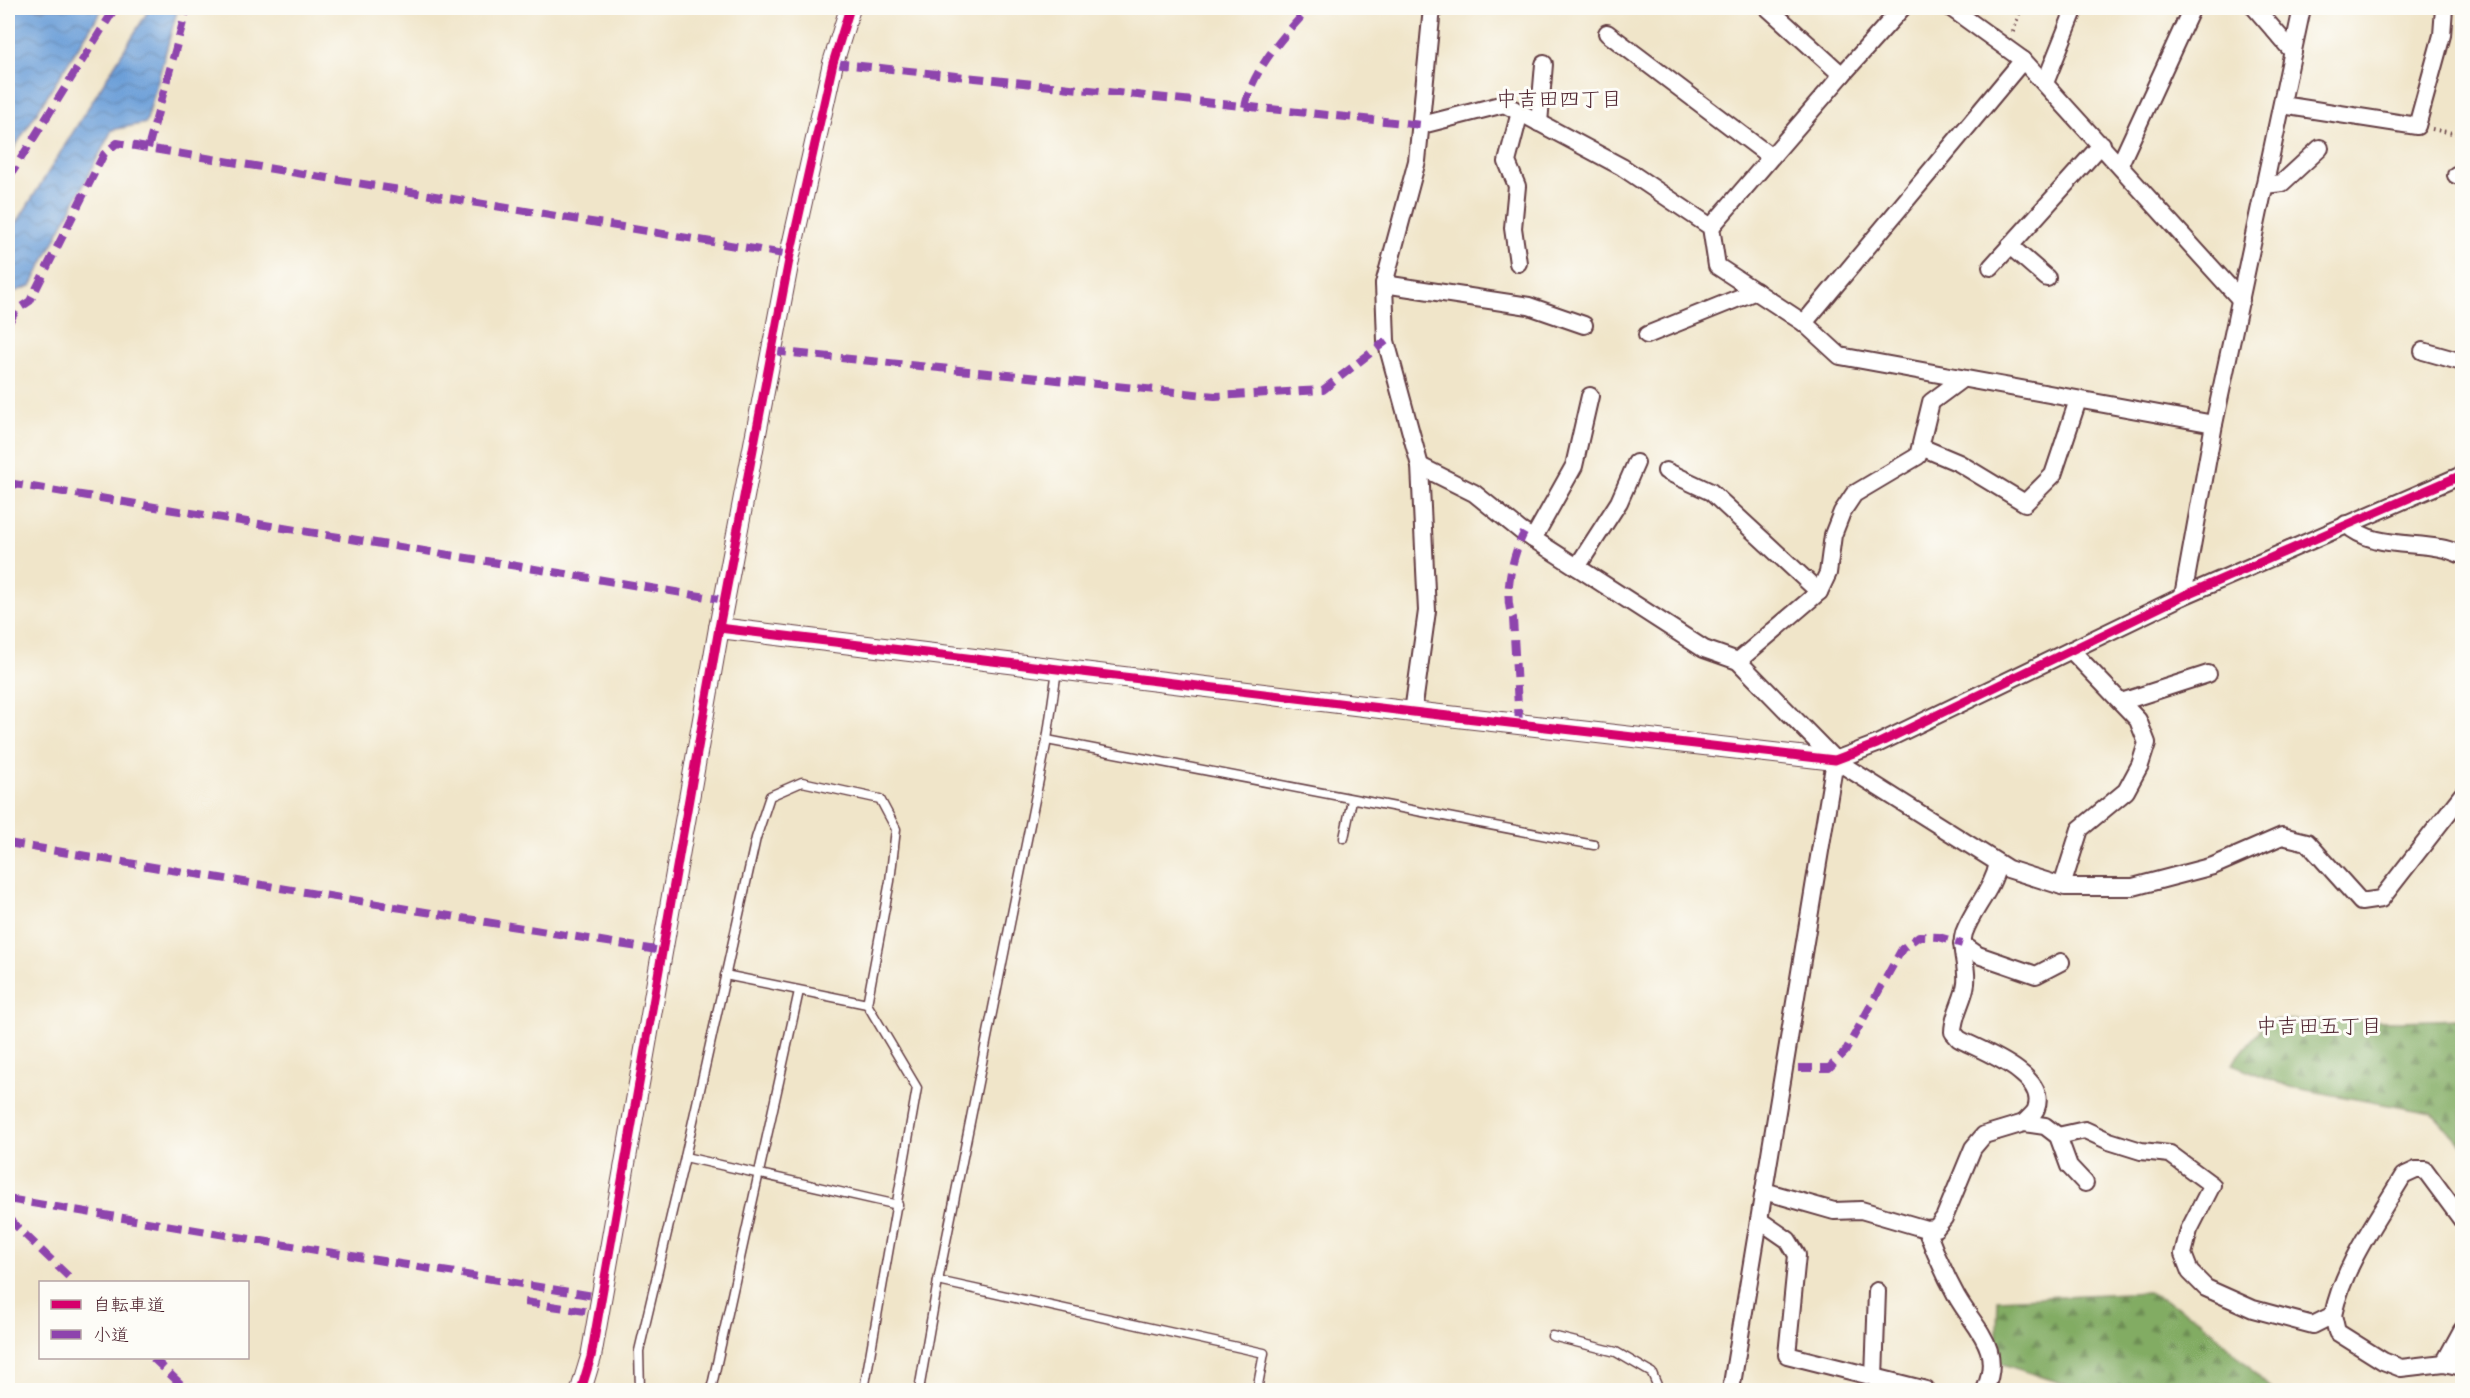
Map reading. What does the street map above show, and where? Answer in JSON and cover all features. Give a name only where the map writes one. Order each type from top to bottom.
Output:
[{"type":"street","points":[[581,1390],[591,1357],[719,628],[790,255],[833,63],[850,8]]},
{"type":"street","points":[[1413,712],[1427,610],[1420,466],[1386,340],[1384,284],[1417,161],[1432,8]]},
{"type":"street","points":[[1768,8],[1842,75]]},
{"type":"street","points":[[1710,227],[1902,8]]},
{"type":"street","points":[[1951,8],[2023,60],[2102,144],[2241,300]]},
{"type":"street","points":[[2045,84],[2075,8]]},
{"type":"street","points":[[2256,8],[2293,52]]},
{"type":"street","points":[[2183,596],[2214,424],[2302,8]]},
{"type":"street","points":[[2282,105],[2417,126],[2442,35],[2444,8]]},
{"type":"street","points":[[2120,164],[2191,10]]},
{"type":"street","points":[[1607,33],[1771,157]]},
{"type":"street","points":[[1804,323],[2023,60]]},
{"type":"street","points":[[1539,123],[1544,64]]},
{"type":"street","points":[[1422,125],[1504,104],[1622,167],[1710,227],[1718,266],[1804,323],[1840,356],[2214,424]]},
{"type":"street","points":[[1518,263],[1513,228],[1517,186],[1507,162],[1520,112]]},
{"type":"street","points":[[1991,267],[2102,144]]},
{"type":"street","points":[[2265,185],[2282,183],[2320,148]]},
{"type":"street","points":[[2010,246],[2047,278]]},
{"type":"street","points":[[1384,284],[1529,306],[1584,325]]},
{"type":"street","points":[[1647,335],[1755,291]]},
{"type":"street","points":[[2423,351],[2463,362]]},
{"type":"street","points":[[1738,661],[1819,592],[1828,573],[1833,535],[1842,512],[1854,494],[1918,456],[1931,402],[1962,379]]},
{"type":"street","points":[[1533,539],[1574,466],[1590,396]]},
{"type":"street","points":[[1921,447],[1959,463],[2027,509],[2053,475],[2079,400]]},
{"type":"street","points":[[1577,567],[1619,502],[1636,464]]},
{"type":"street","points":[[1420,466],[1474,494],[1533,539],[1704,649],[1738,661],[1835,760],[2008,869],[2062,886],[2133,887],[2213,866],[2282,836],[2307,842],[2361,902],[2381,899],[2463,795]]},
{"type":"street","points":[[1666,471],[1711,492],[1819,592]]},
{"type":"street","points":[[719,628],[1413,712],[1835,760],[1877,744],[2183,596],[2463,475]]},
{"type":"street","points":[[2346,524],[2354,532],[2370,539],[2441,548],[2463,555]]},
{"type":"street","points":[[2062,886],[2080,830],[2126,791],[2140,765],[2147,743],[2138,720],[2072,650]]},
{"type":"street","points":[[2121,702],[2208,674]]},
{"type":"street","points":[[1731,1390],[1835,760]]},
{"type":"street","points":[[1998,863],[1995,878],[1965,931],[1962,944],[1966,984],[1953,1020],[1953,1032],[1959,1039],[2020,1071],[2032,1082],[2037,1095],[2036,1109],[2024,1123]]},
{"type":"street","points":[[1962,944],[1978,955],[2036,975],[2061,962]]},
{"type":"street","points":[[1764,1191],[1834,1211],[1861,1210],[1926,1229],[1936,1228],[1944,1218],[1973,1148],[1984,1135],[2024,1123],[2045,1126],[2058,1136],[2069,1166],[2085,1183]]},
{"type":"street","points":[[2058,1136],[2085,1130],[2109,1141],[2141,1151],[2170,1154],[2212,1185],[2189,1230],[2183,1254],[2190,1272],[2206,1288],[2253,1309],[2313,1325],[2333,1315]]},
{"type":"street","points":[[2463,1220],[2425,1170],[2416,1170],[2403,1176],[2351,1264],[2337,1296],[2333,1315],[2337,1332],[2383,1361],[2401,1368],[2444,1363],[2463,1367]]},
{"type":"street","points":[[1759,1220],[1788,1240],[1797,1254],[1787,1355],[1926,1390]]},
{"type":"street","points":[[1926,1229],[1936,1258],[1959,1301],[1984,1335],[1991,1360],[1990,1378],[1985,1390]]},
{"type":"street","points":[[1874,1378],[1877,1291]]},
{"type":"street","points":[[2444,1363],[2463,1330]]},
{"type":"lane","points":[[919,1390],[938,1281],[1047,740],[1057,669]]},
{"type":"lane","points":[[1047,740],[1594,845]]},
{"type":"lane","points":[[640,1390],[639,1351],[756,838],[770,796],[802,782],[880,799],[896,829],[890,882],[867,1004],[917,1088],[864,1390]]},
{"type":"lane","points":[[1344,838],[1352,800]]},
{"type":"lane","points":[[725,975],[867,1004]]},
{"type":"lane","points":[[711,1390],[757,1173],[799,991]]},
{"type":"lane","points":[[685,1157],[898,1205]]},
{"type":"lane","points":[[938,1281],[1264,1353],[1257,1390]]},
{"type":"lane","points":[[1552,1336],[1616,1352],[1652,1373],[1659,1390]]},
{"type":"path","points":[[2008,48],[2021,8]]},
{"type":"path","points":[[2417,126],[2463,135]]},
{"type":"green space","points":[[2462,1019],[2462,1145],[2432,1113],[2290,1087],[2232,1064],[2268,1020]]},
{"type":"green space","points":[[2148,1292],[2199,1318],[2272,1390],[2083,1390],[1996,1362],[1998,1299]]},
{"type":"water","points":[[8,8],[103,8],[8,158]]},
{"type":"water","points":[[150,8],[178,8],[146,123],[112,130],[31,286],[8,294],[8,237]]},
{"type":"marked path","points":[[8,179],[115,8]]},
{"type":"marked path","points":[[148,148],[187,8]]},
{"type":"marked path","points":[[1245,107],[1262,66],[1309,8]]},
{"type":"marked path","points":[[833,63],[1422,125]]},
{"type":"marked path","points":[[8,324],[16,310],[30,301],[104,154],[117,143],[790,255]]},
{"type":"marked path","points":[[772,351],[1215,396],[1323,390],[1386,341]]},
{"type":"marked path","points":[[8,483],[725,600]]},
{"type":"marked path","points":[[1519,724],[1509,588],[1513,563],[1524,533]]},
{"type":"marked path","points":[[8,843],[662,951]]},
{"type":"marked path","points":[[1798,1068],[1829,1068],[1845,1052],[1902,949],[1919,936],[1939,937],[1962,944]]},
{"type":"marked path","points":[[8,1199],[600,1297]]},
{"type":"marked path","points":[[8,1218],[73,1281]]},
{"type":"marked path","points":[[525,1302],[598,1313]]},
{"type":"marked path","points":[[154,1359],[187,1390]]},
{"type":"cycle path","points":[[581,1390],[591,1357],[719,628],[790,255],[833,63],[850,8]]},
{"type":"cycle path","points":[[719,628],[1413,712],[1835,760],[1877,744],[2183,596],[2462,475]]},
{"type":"district","name":"中吉田四丁目","points":[[1559,99]]},
{"type":"district","name":"中吉田五丁目","points":[[2319,1026]]}]
